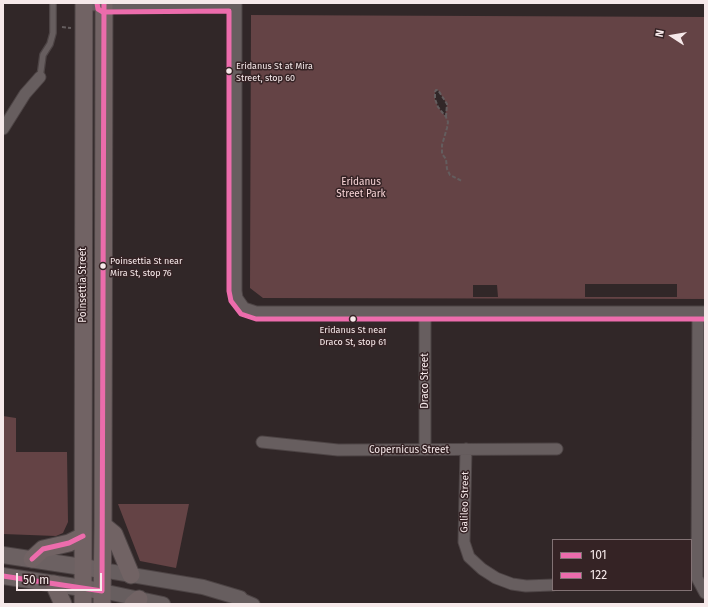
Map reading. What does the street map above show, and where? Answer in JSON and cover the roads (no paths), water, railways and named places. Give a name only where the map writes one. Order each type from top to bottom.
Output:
[{"type":"main road","name":"Poinsettia Street","points":[[83,596],[84,4]]},
{"type":"main road","name":"Poinsettia Street","points":[[102,598],[104,4]]},
{"type":"main road","points":[[103,525],[114,534],[131,575]]},
{"type":"main road","points":[[32,560],[43,549],[68,543],[83,536]]},
{"type":"main road","points":[[3,555],[102,570]]},
{"type":"main road","points":[[3,576],[54,584],[83,596],[102,598]]},
{"type":"main road","points":[[54,584],[63,604]]},
{"type":"street","points":[[84,4],[236,4],[236,291],[237,298],[244,308],[256,312],[702,312],[701,460],[697,578],[705,593]]},
{"type":"street","points":[[3,129],[25,94],[40,77]]},
{"type":"street","name":"Draco Street","points":[[425,312],[425,450]]},
{"type":"street","name":"Copernicus Street","points":[[262,442],[338,450],[557,449]]},
{"type":"street","name":"Galileo Street","points":[[466,449],[464,542],[469,557],[482,569],[496,578],[512,584],[526,586],[552,585]]},
{"type":"street","points":[[102,570],[203,587],[240,601],[254,604]]},
{"type":"street","points":[[102,598],[163,604]]},
{"type":"lane","points":[[40,77],[43,55],[52,38],[53,3]]},
{"type":"place","name":"Eridanus St at Mira Street, stop 60","points":[[229,71]]},
{"type":"place","name":"Poinsettia St near Mira St, stop 76","points":[[103,266]]},
{"type":"place","name":"Eridanus St near Draco St, stop 61","points":[[353,319]]},
{"type":"park label","name":"Eridanus Street Park","points":[[361,188]]}]
